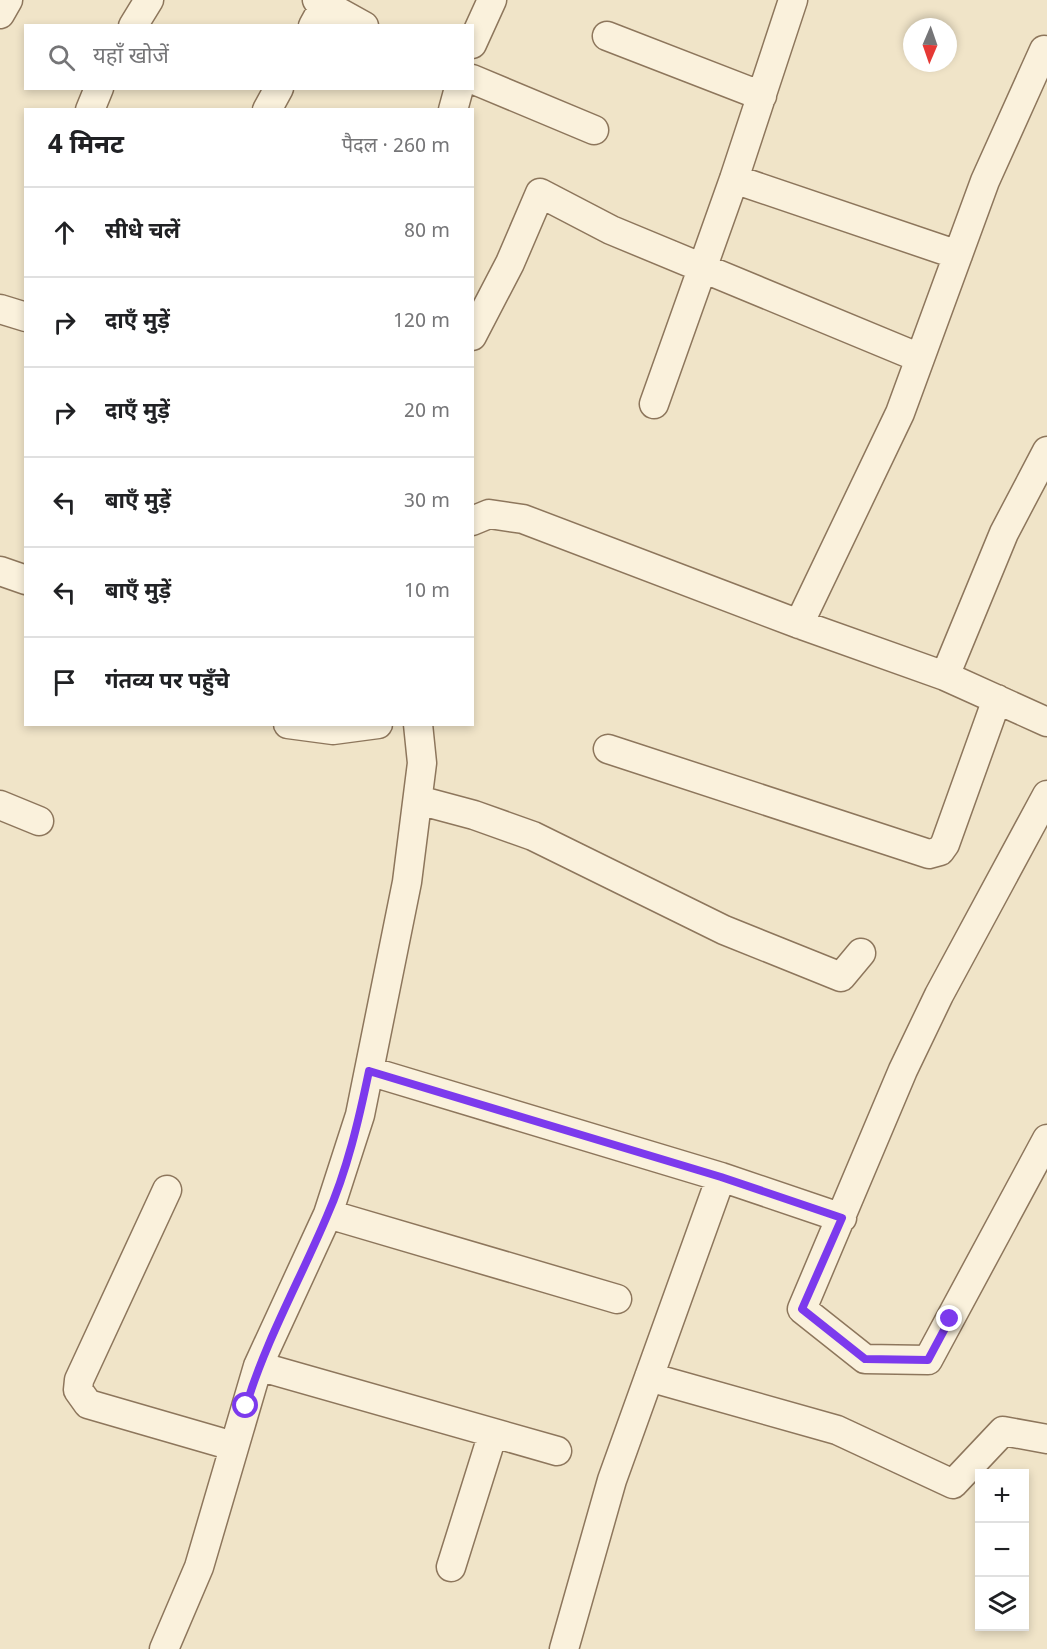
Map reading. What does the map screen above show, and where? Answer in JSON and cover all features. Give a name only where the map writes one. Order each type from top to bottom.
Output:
[{"type":"street","points":[[0,14],[8,0]]},
{"type":"street","points":[[134,24],[149,0]]},
{"type":"street","points":[[474,40],[492,0]]},
{"type":"street","points":[[654,404],[734,179],[793,0]]},
{"type":"street","points":[[607,36],[762,96]]},
{"type":"street","points":[[799,624],[900,413],[985,181],[1044,50]]},
{"type":"street","points":[[474,80],[594,130]]},
{"type":"street","points":[[91,108],[98,90]]},
{"type":"street","points":[[268,108],[278,90]]},
{"type":"street","points":[[454,108],[458,90]]},
{"type":"street","points":[[734,179],[958,255]]},
{"type":"street","points":[[474,332],[510,263],[540,193],[611,230],[920,358]]},
{"type":"street","points":[[945,676],[1005,533],[1047,451]]},
{"type":"street","points":[[474,521],[489,514],[523,519],[799,624],[945,676],[1047,722]]},
{"type":"street","points":[[0,571],[24,579]]},
{"type":"street","points":[[608,749],[929,854],[940,851],[945,844],[997,699]]},
{"type":"street","points":[[303,726],[333,730],[363,726]]},
{"type":"street","points":[[164,1649],[199,1567],[258,1366],[328,1214],[360,1115],[407,882],[422,763],[418,726]]},
{"type":"street","points":[[1047,795],[939,995],[903,1070],[802,1309],[865,1359],[928,1360],[1047,1139]]},
{"type":"street","points":[[418,800],[474,815],[533,836],[724,930],[841,977],[861,952]]},
{"type":"street","points":[[0,805],[39,821]]},
{"type":"street","points":[[369,1071],[721,1177],[842,1218]]},
{"type":"street","points":[[564,1649],[612,1480],[721,1177]]},
{"type":"street","points":[[167,1190],[79,1380],[78,1390],[88,1404],[233,1446]]},
{"type":"street","points":[[328,1214],[617,1299]]},
{"type":"street","points":[[258,1366],[557,1451]]},
{"type":"street","points":[[650,1377],[837,1430],[953,1484],[1003,1431],[1047,1439]]},
{"type":"street","points":[[451,1567],[493,1433]]},
{"type":"route","points":[[246,1406],[258,1366],[328,1214],[360,1115],[369,1071],[721,1177],[842,1218],[802,1309],[865,1359],[907,1362],[928,1360],[950,1319]]}]
